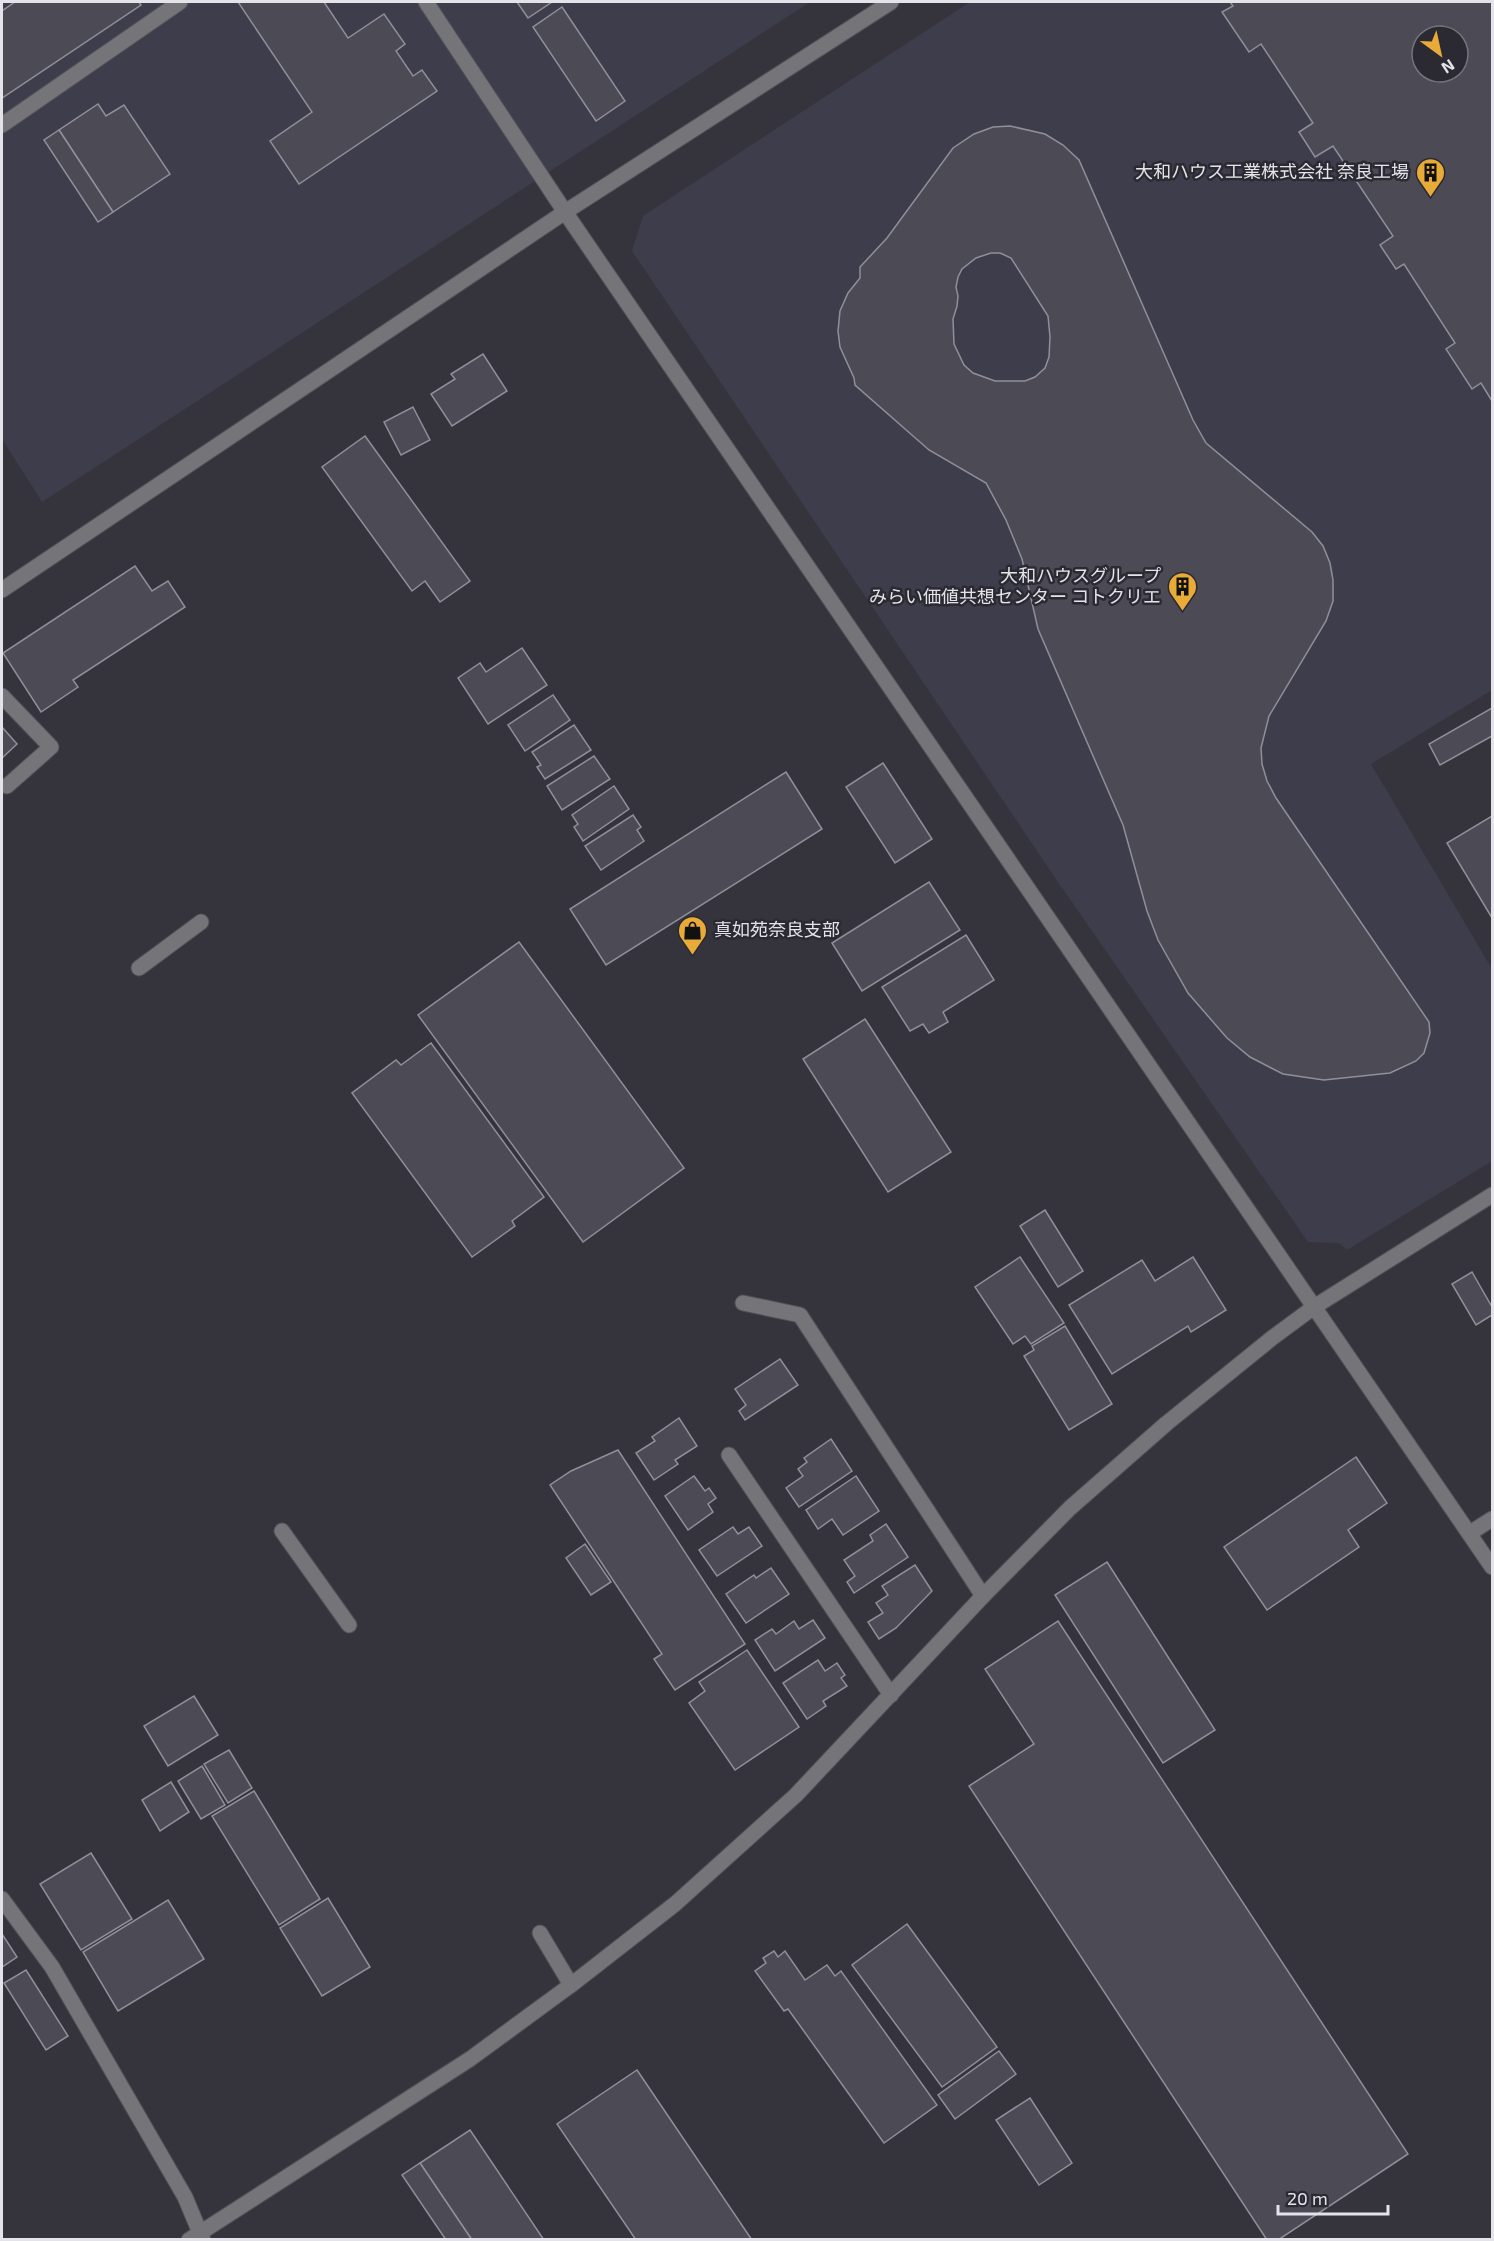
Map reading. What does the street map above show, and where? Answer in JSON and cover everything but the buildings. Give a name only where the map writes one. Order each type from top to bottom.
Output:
[{"type":"street","points":[[2,125],[180,2]]},
{"type":"street","points":[[426,2],[565,212],[1492,1567]]},
{"type":"street","points":[[2,590],[565,212],[891,2]]},
{"type":"street","points":[[2,696],[51,747],[7,786]]},
{"type":"street","points":[[139,968],[201,922]]},
{"type":"street","points":[[2,1899],[52,1967],[185,2197],[197,2237],[470,2059],[572,1985],[675,1904],[787,1803],[983,1596],[1070,1508],[1272,1338],[1314,1307],[1492,1195]]},
{"type":"street","points":[[743,1303],[800,1315],[983,1596]]},
{"type":"street","points":[[729,1455],[891,1695]]},
{"type":"street","points":[[1470,1533],[1492,1519]]},
{"type":"street","points":[[282,1531],[349,1625]]},
{"type":"street","points":[[540,1933],[572,1985]]},
{"type":"shaded area","points":[[2,2],[810,2],[42,502],[2,439]]},
{"type":"shaded area","points":[[970,2],[1492,2],[1492,690],[1371,764],[1492,969],[1492,1161],[1347,1250],[1339,1243],[1308,1242],[1060,885],[632,251],[643,216]]},
{"type":"place","name":"大和ハウス工業株式会社 奈良工場","points":[[1430,198]]},
{"type":"place","name":"大和ハウスグループ みらい価値共想センター コトクリエ","points":[[1182,612]]},
{"type":"place","name":"真如苑奈良支部","points":[[693,956]]}]
